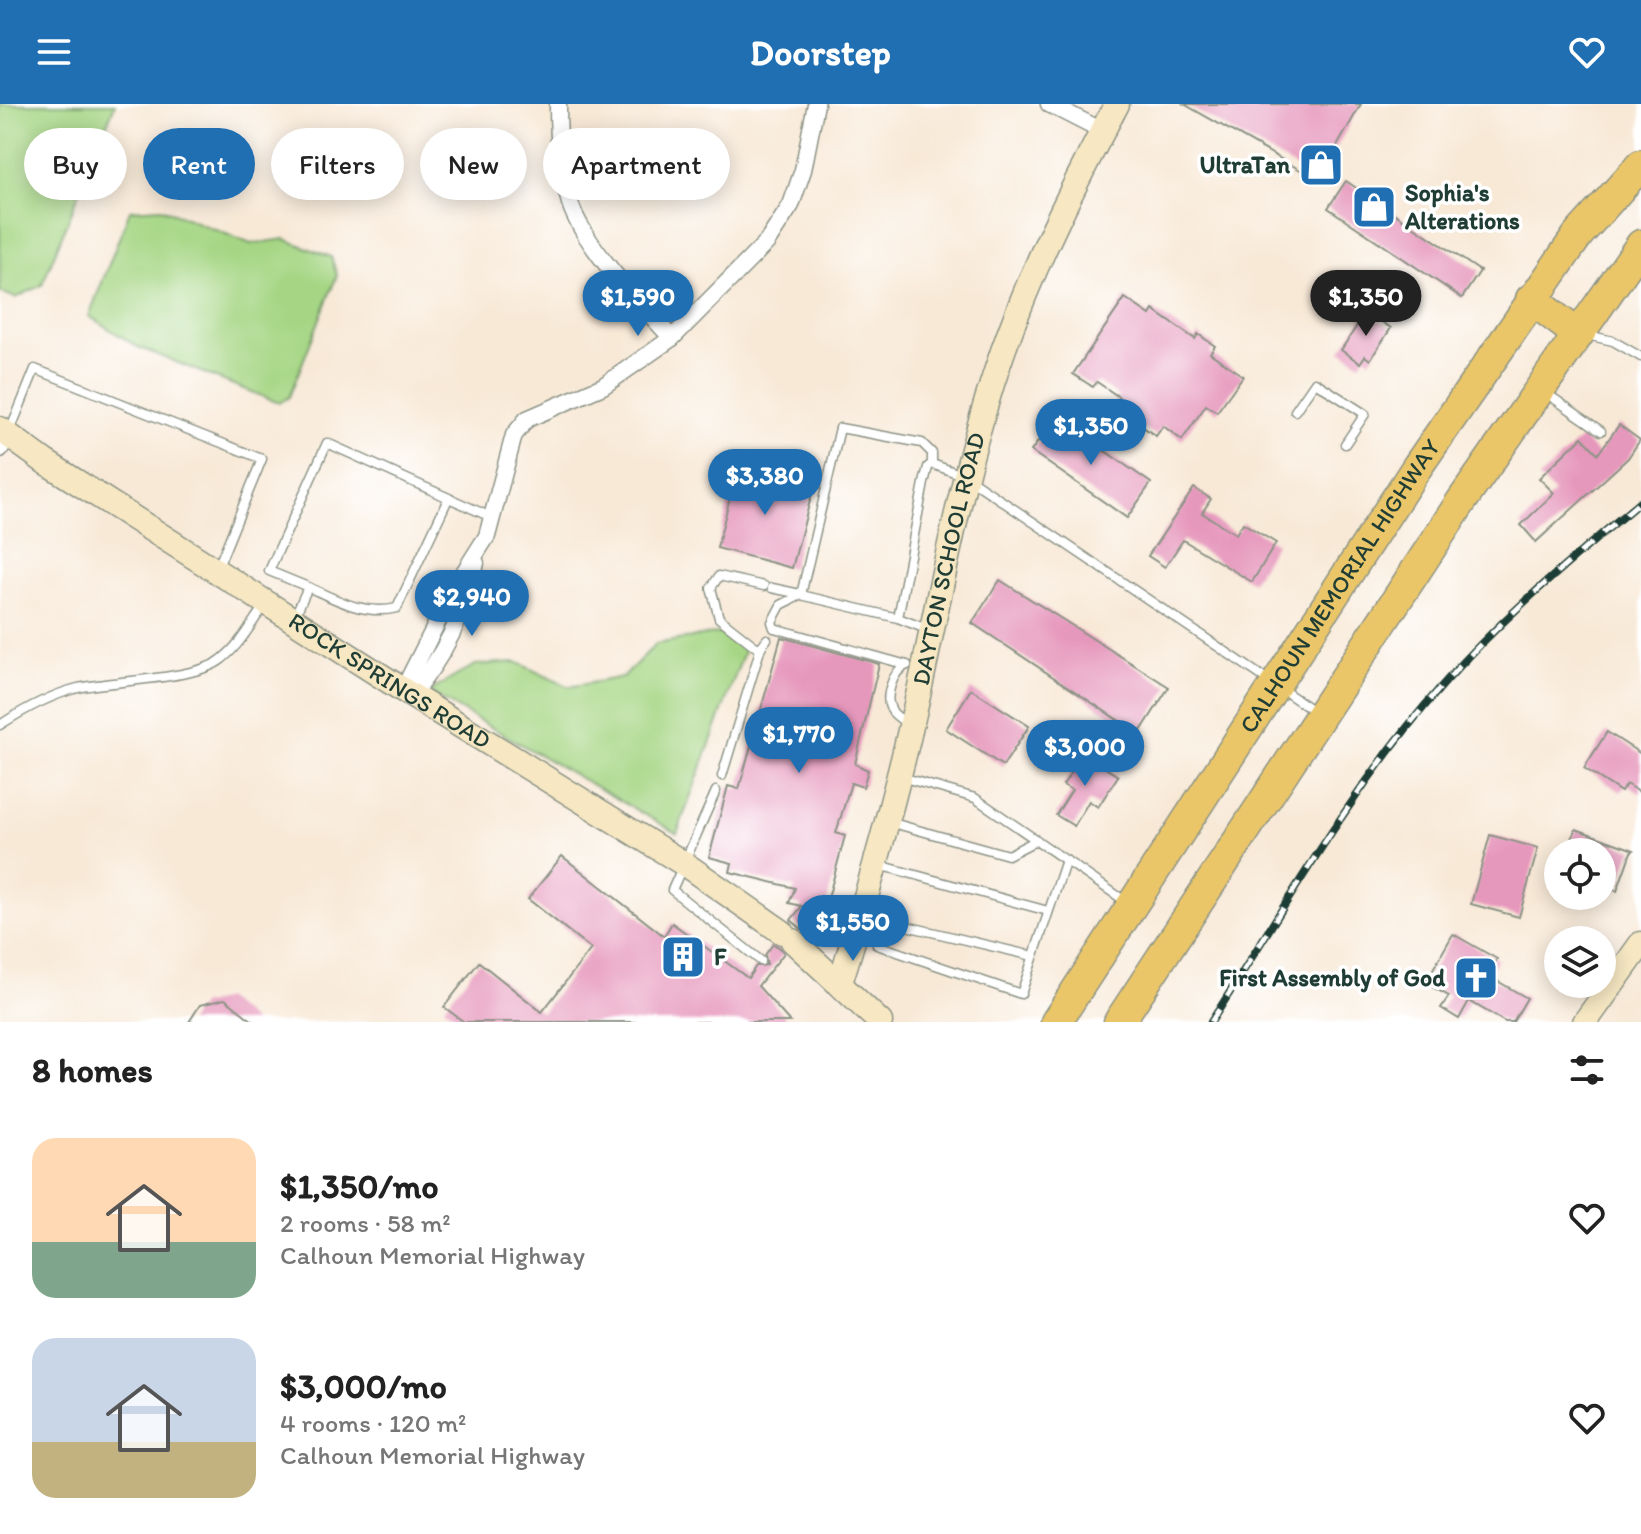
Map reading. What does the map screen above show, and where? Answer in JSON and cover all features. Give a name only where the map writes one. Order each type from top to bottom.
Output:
[{"type":"highway","name":"CALHOUN MEMORIAL HIGHWAY","points":[[1056,1022],[1417,467],[1531,299],[1578,235],[1641,165]]},
{"type":"highway","points":[[1119,1022],[1538,388],[1641,245]]},
{"type":"highway","points":[[1531,299],[1576,333]]},
{"type":"street","points":[[558,104],[560,163],[570,206],[586,234],[672,338]]},
{"type":"street","points":[[411,695],[410,676],[494,518],[514,435],[527,419],[603,386],[672,338],[767,242],[791,205],[807,158],[816,104]]},
{"type":"street","points":[[1049,104],[1102,131]]},
{"type":"street","name":"DAYTON SCHOOL ROAD","points":[[840,983],[871,915],[874,863],[910,725],[915,668],[931,631],[965,476],[1003,350],[1026,294],[1117,104]]},
{"type":"street","name":"ROCK SPRINGS ROAD","points":[[3,438],[686,865],[788,937],[880,1022]]},
{"type":"street","points":[[1585,1022],[1641,944]]},
{"type":"lane","points":[[1576,333],[1613,341],[1641,357]]},
{"type":"lane","points":[[3,438],[35,369],[262,459],[216,570]]},
{"type":"lane","points":[[1295,411],[1315,382],[1365,414],[1345,444]]},
{"type":"lane","points":[[1538,388],[1601,431]]},
{"type":"lane","points":[[801,595],[840,428],[922,443],[932,453],[932,464],[928,467],[921,497],[898,618]]},
{"type":"lane","points":[[448,499],[397,608],[380,613],[347,605],[269,571],[327,443],[494,518]]},
{"type":"lane","points":[[932,464],[965,476],[1323,717]]},
{"type":"lane","points":[[915,668],[766,639],[719,618],[711,588],[719,576],[898,618],[931,631]]},
{"type":"lane","points":[[294,619],[308,587]]},
{"type":"lane","points":[[722,776],[772,622],[781,605],[801,595]]},
{"type":"lane","points":[[0,725],[46,700],[77,688],[199,669],[220,662],[235,647],[267,602]]},
{"type":"lane","points":[[896,776],[975,798],[1132,906]]},
{"type":"lane","points":[[716,791],[686,865],[672,890],[761,961]]},
{"type":"lane","points":[[885,821],[1008,855],[1037,840]]},
{"type":"lane","points":[[1033,956],[871,915],[877,945],[1010,993],[1021,994],[1066,860]]},
{"type":"lane","points":[[874,863],[1048,911]]},
{"type":"green space","points":[[0,104],[115,104],[105,128],[24,128],[24,200],[76,200],[42,285],[16,298],[0,292]]},
{"type":"green space","points":[[161,208],[251,244],[285,239],[331,257],[337,275],[289,397],[279,403],[138,347],[89,316],[130,210]]},
{"type":"green space","points":[[718,633],[745,649],[677,833],[429,692],[475,665],[516,662],[569,687],[623,677],[656,644]]},
{"type":"building","points":[[1184,104],[1361,104],[1318,180]]},
{"type":"building","points":[[1346,181],[1480,271],[1462,298],[1328,208]]},
{"type":"building","points":[[1125,298],[1150,315],[1153,310],[1195,339],[1198,334],[1215,346],[1210,353],[1243,376],[1217,412],[1206,405],[1182,440],[1163,426],[1156,436],[1113,406],[1119,397],[1097,382],[1093,387],[1073,374]]},
{"type":"building","points":[[1366,312],[1391,328],[1370,360],[1365,356],[1360,363],[1341,350]]},
{"type":"building","points":[[1056,417],[1151,483],[1127,518],[1031,451]]},
{"type":"building","points":[[1619,425],[1640,440],[1628,458],[1536,542],[1521,525],[1554,493],[1539,478],[1582,437],[1598,454]]},
{"type":"building","points":[[738,466],[814,486],[792,568],[717,548]]},
{"type":"building","points":[[1194,488],[1211,499],[1202,513],[1236,534],[1243,523],[1276,543],[1252,582],[1183,540],[1165,567],[1148,556]]},
{"type":"building","points":[[1000,580],[1169,687],[1139,734],[972,623]]},
{"type":"building","points":[[781,637],[879,664],[855,764],[868,770],[863,787],[851,783],[836,833],[845,836],[824,913],[816,911],[802,929],[791,920],[802,906],[789,903],[795,888],[730,872],[732,863],[709,857],[728,786],[739,789]]},
{"type":"building","points":[[971,689],[1029,726],[1003,766],[946,729]]},
{"type":"building","points":[[1607,732],[1641,754],[1641,793],[1626,784],[1621,792],[1584,768]]},
{"type":"building","points":[[1083,754],[1118,776],[1098,807],[1089,801],[1074,826],[1056,815],[1072,790],[1063,785]]},
{"type":"building","points":[[1576,829],[1601,838],[1572,838]]},
{"type":"building","points":[[1490,835],[1538,848],[1519,917],[1471,904]]},
{"type":"building","points":[[1616,843],[1634,850],[1616,891]]},
{"type":"building","points":[[562,856],[664,936],[672,923],[748,978],[756,966],[767,965],[765,955],[773,944],[779,947],[784,953],[758,986],[790,1022],[464,1022],[444,1007],[479,962],[542,1012],[591,949],[528,899]]},
{"type":"building","name":"First Assembly of God","points":[[1453,934],[1497,959],[1487,975],[1527,998],[1513,1022],[1505,1022],[1469,1001],[1459,1019],[1441,1008],[1449,996],[1425,983]]},
{"type":"building","points":[[225,999],[254,1022],[189,1022],[200,1005]]},
{"type":"railway","points":[[1211,1022],[1320,850],[1409,725],[1512,613],[1641,501]]},
{"type":"place","name":"UltraTan","points":[[1321,165]]},
{"type":"place","name":"Sophia's Alterations","points":[[1374,207]]},
{"type":"place","name":"F","points":[[683,957]]},
{"type":"place","name":"First Assembly of God","points":[[1476,978]]}]
